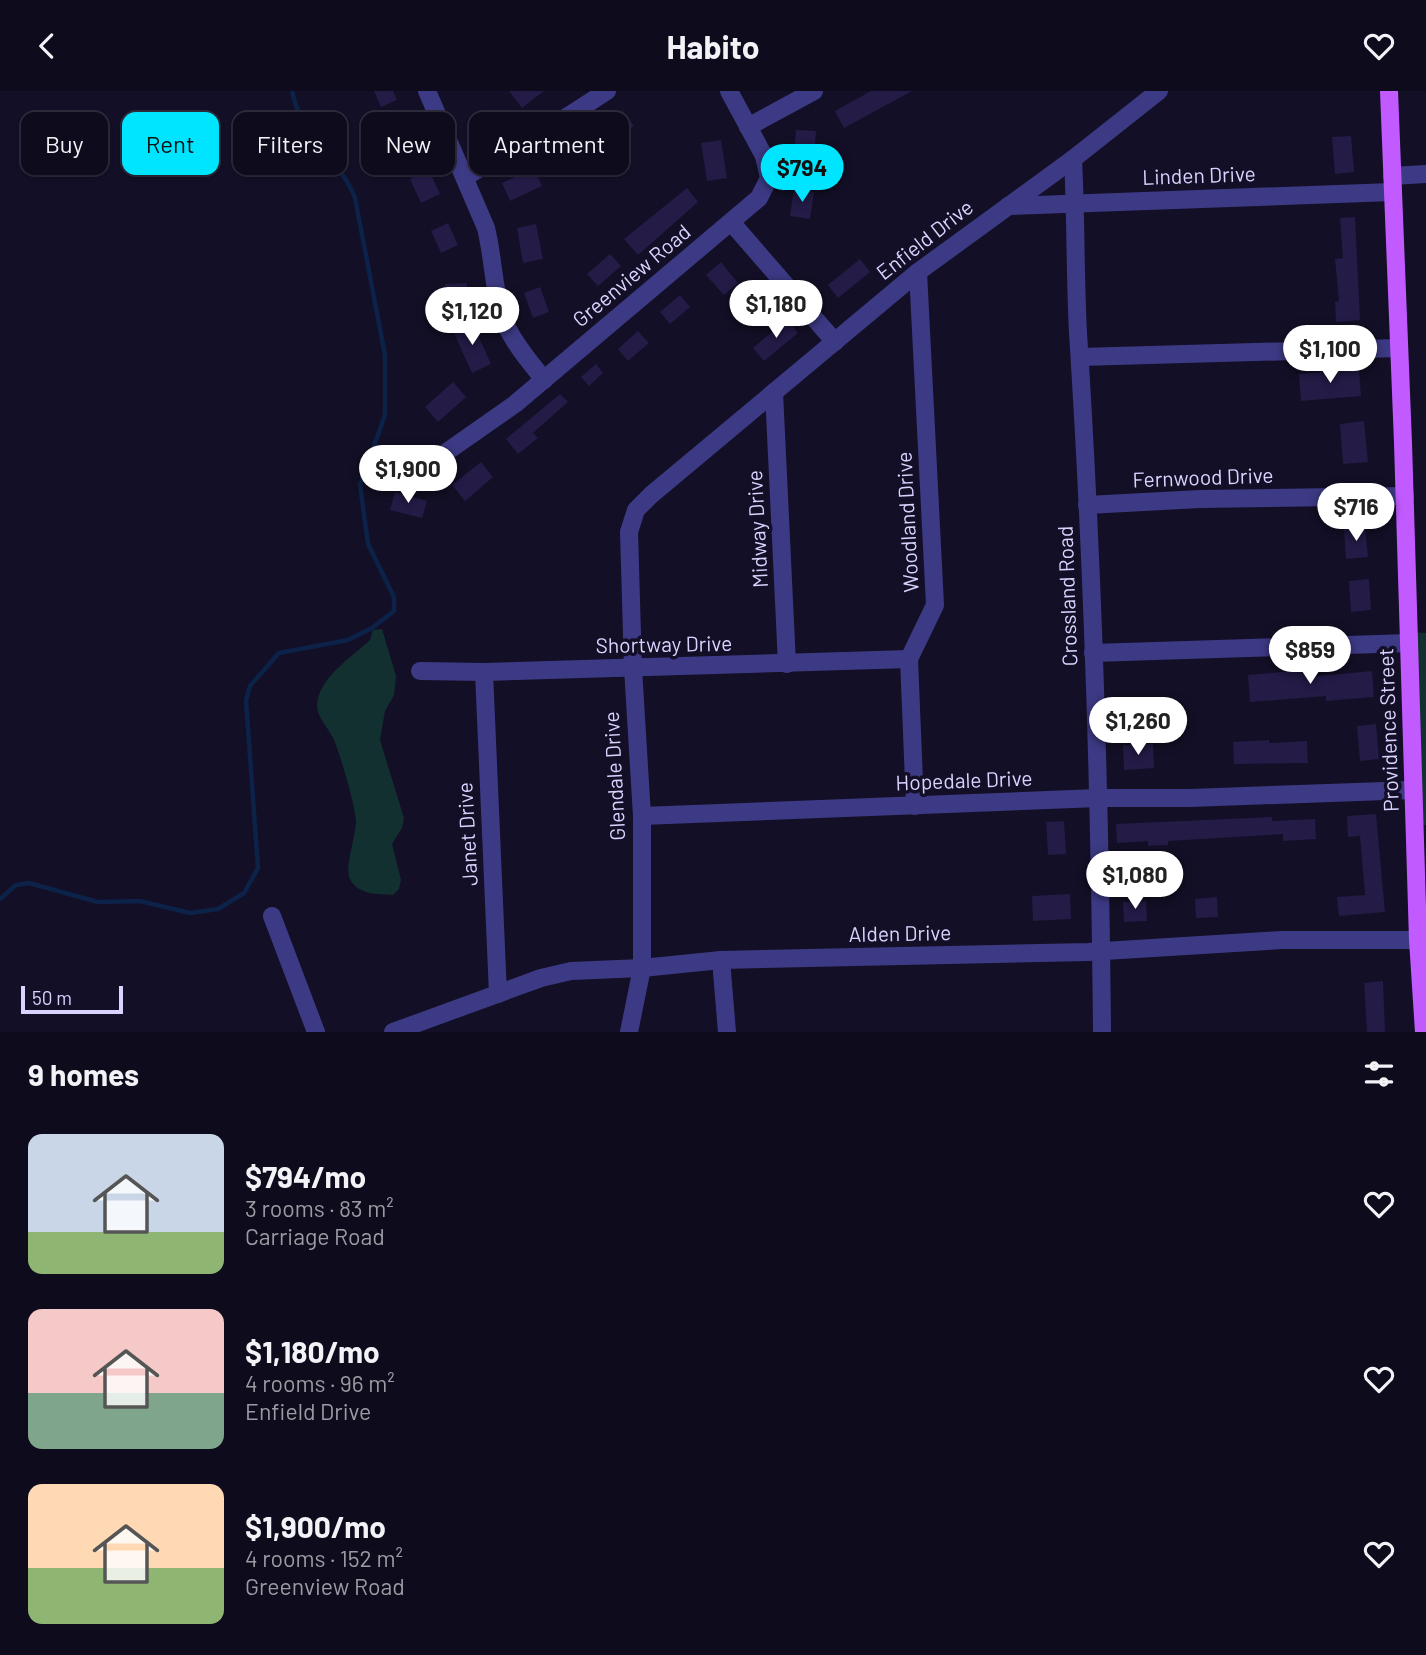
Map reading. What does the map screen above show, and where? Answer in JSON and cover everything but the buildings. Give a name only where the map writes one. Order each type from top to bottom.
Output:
[{"type":"main road","name":"Providence Street","points":[[1389,91],[1405,496],[1418,940],[1424,1032]]},
{"type":"street","points":[[427,91],[486,228],[492,251],[497,296],[507,326],[516,344],[544,380]]},
{"type":"street","points":[[465,177],[607,91]]},
{"type":"street","name":"Greenview Road","points":[[428,465],[515,404],[759,198],[769,178],[764,156],[729,91]]},
{"type":"street","points":[[748,127],[814,91]]},
{"type":"street","name":"Enfield Drive","points":[[633,516],[641,503],[918,272],[1073,159],[1159,91]]},
{"type":"street","name":"Crossland Road","points":[[1073,159],[1098,798],[1102,1032]]},
{"type":"street","name":"Linden Drive","points":[[1008,206],[1184,200],[1392,184],[1426,174]]},
{"type":"street","points":[[731,222],[835,342]]},
{"type":"street","name":"Woodland Drive","points":[[915,806],[909,659],[934,605],[918,272]]},
{"type":"street","points":[[1080,357],[1399,348]]},
{"type":"street","name":"Midway Drive","points":[[774,392],[787,664]]},
{"type":"street","name":"Fernwood Drive","points":[[1087,505],[1200,499],[1405,496]]},
{"type":"street","name":"Glendale Drive","points":[[629,1032],[642,968],[642,816],[633,668],[629,532],[633,516]]},
{"type":"street","points":[[1093,653],[1409,643]]},
{"type":"street","name":"Shortway Drive","points":[[420,671],[484,672],[909,659]]},
{"type":"street","name":"Janet Drive","points":[[484,672],[498,994]]},
{"type":"street","name":"Hopedale Drive","points":[[642,816],[1098,798],[1189,798],[1413,790]]},
{"type":"street","points":[[272,916],[316,1032]]},
{"type":"street","name":"Alden Drive","points":[[393,1032],[541,978],[571,971],[642,968],[721,960],[1101,950],[1282,940],[1418,940]]},
{"type":"street","points":[[721,960],[727,1032]]},
{"type":"green space","points":[[382,629],[396,676],[394,695],[385,711],[380,740],[404,818],[402,828],[392,844],[401,880],[399,889],[393,895],[363,891],[350,879],[348,868],[355,813],[339,755],[317,705],[319,695],[330,677],[370,640],[373,630]]},
{"type":"green space","points":[[1411,632],[1426,633],[1426,825],[1415,825]]},
{"type":"waterway","points":[[0,899],[16,885],[29,883],[98,902],[140,901],[190,913],[218,909],[244,893],[258,868],[246,700],[250,686],[279,653],[348,640],[372,628],[394,611],[394,597],[368,544],[360,485],[385,415],[385,355],[355,198],[340,171],[303,122],[292,91]]}]
